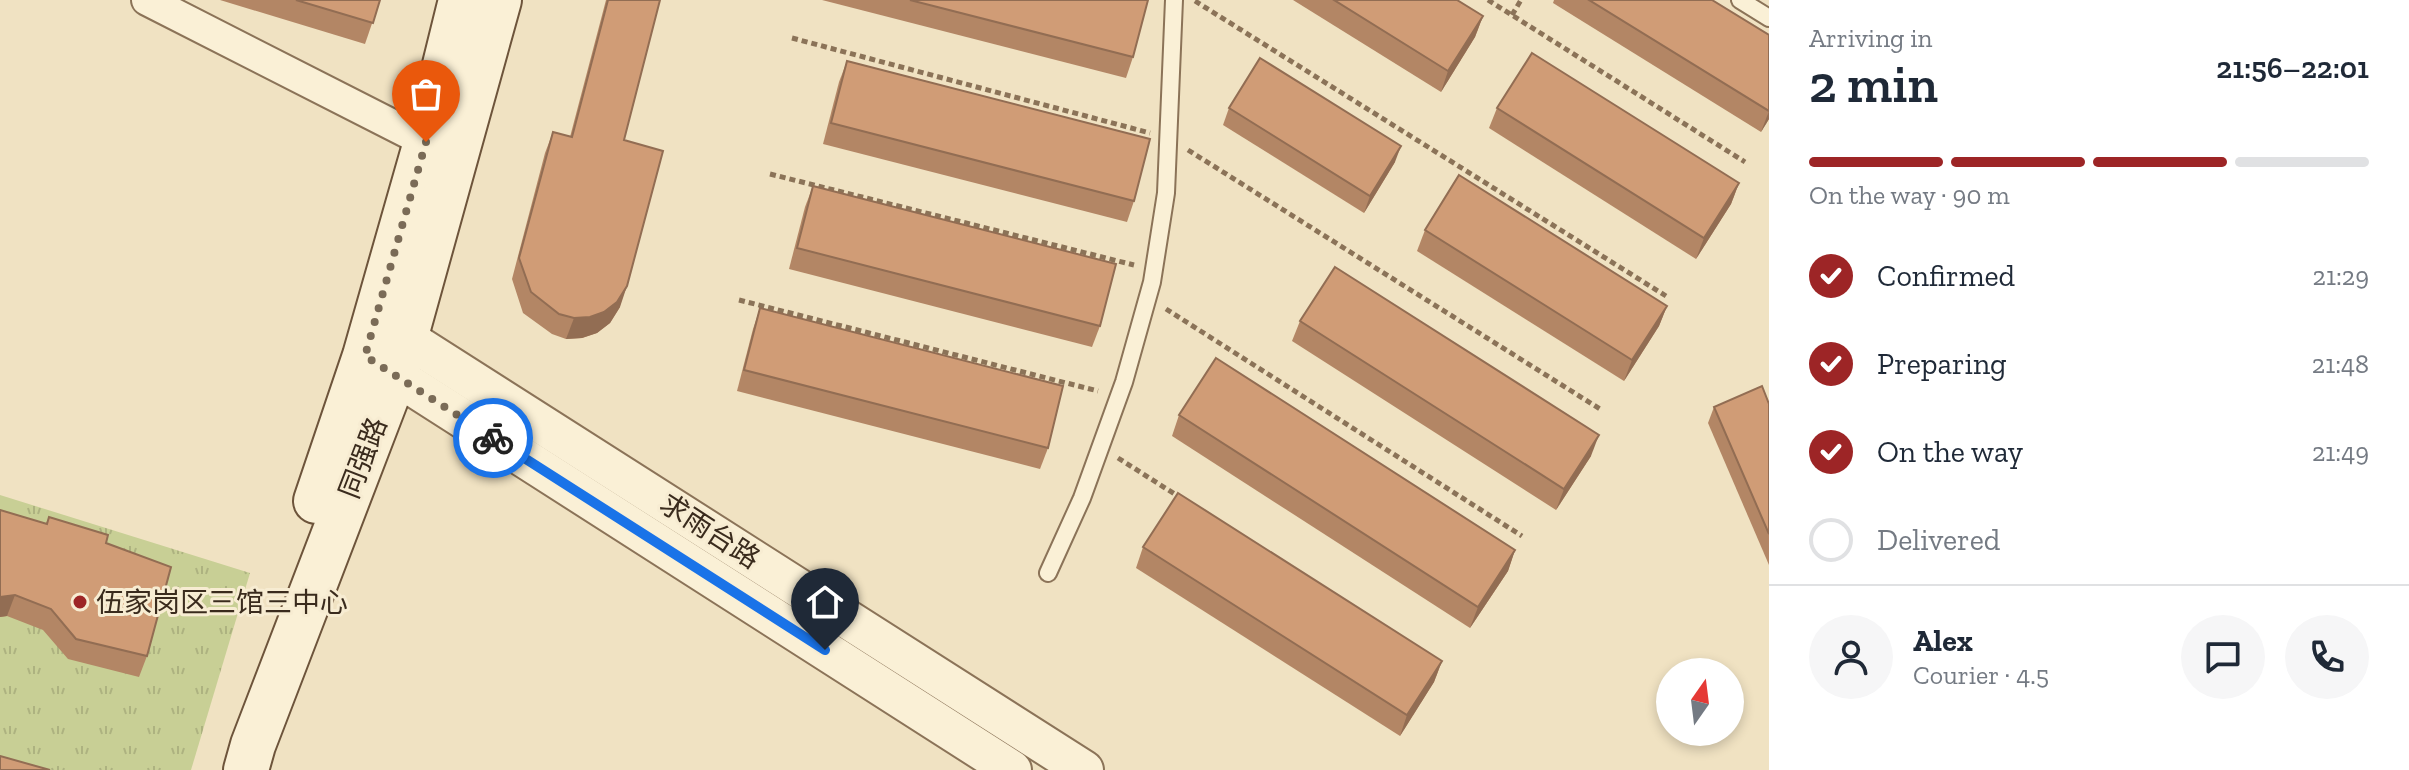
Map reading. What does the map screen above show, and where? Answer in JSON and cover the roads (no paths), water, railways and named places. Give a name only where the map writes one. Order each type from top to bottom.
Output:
[{"type":"main road","name":"同强路","points":[[226,770],[385,346],[426,142],[461,0]]},
{"type":"main road","name":"同强路","points":[[246,770],[499,0]]},
{"type":"street","points":[[147,0],[426,142]]},
{"type":"street","name":"求雨台路","points":[[385,346],[1012,770]]},
{"type":"street","name":"求雨台路","points":[[385,346],[1084,770]]},
{"type":"lane","points":[[1048,573],[1101,447],[1148,298],[1166,193],[1174,0]]},
{"type":"lane","points":[[1740,0],[1769,18]]},
{"type":"place","name":"伍家岗区三馆三中心","points":[[80,602]]}]
